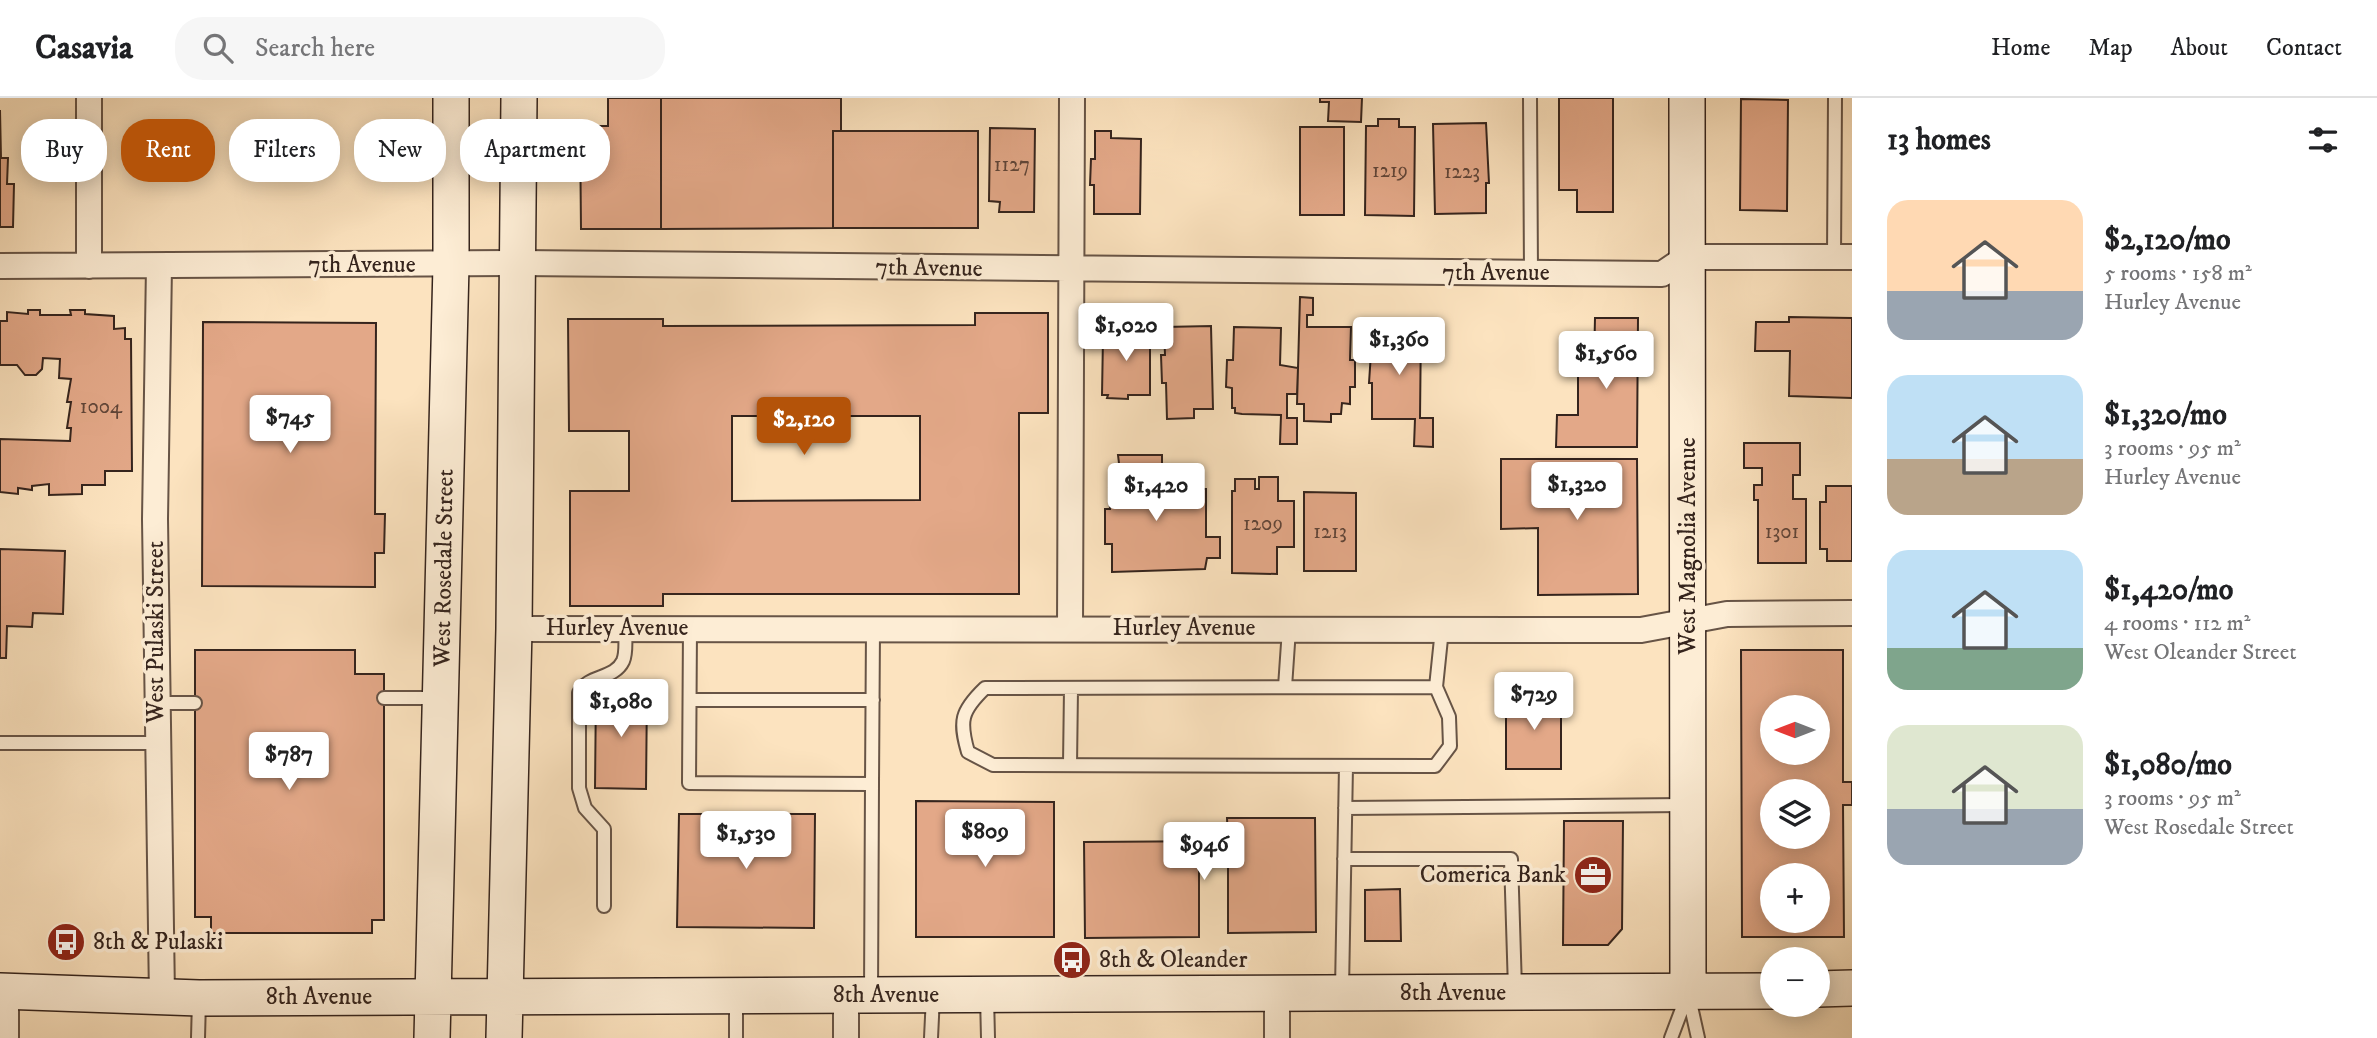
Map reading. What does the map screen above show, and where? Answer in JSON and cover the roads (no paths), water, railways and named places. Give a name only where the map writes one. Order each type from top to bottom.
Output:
[{"type":"main road","name":"West Rosedale Street","points":[[432,1038],[451,264],[452,98]]},
{"type":"main road","points":[[504,1038],[520,263],[519,98]]},
{"type":"main road","name":"West Magnolia Avenue","points":[[1688,98],[1688,993]]},
{"type":"main road","points":[[1830,989],[1852,988]]},
{"type":"main road","name":"8th Avenue","points":[[3,991],[199,998],[1760,991]]},
{"type":"street","points":[[89,98],[89,266]]},
{"type":"street","points":[[1070,628],[1072,98]]},
{"type":"street","name":"7th Avenue","points":[[0,266],[520,263],[1662,274],[1688,257],[1843,257]]},
{"type":"street","name":"West Pulaski Street","points":[[159,266],[156,703],[162,997]]},
{"type":"street","name":"Hurley Avenue","points":[[514,629],[1641,630],[1727,614],[1852,613]]},
{"type":"street","points":[[3,991],[6,1038]]},
{"type":"street","points":[[1277,993],[1277,1038]]},
{"type":"street","points":[[846,1038],[858,995]]},
{"type":"lane","points":[[1530,98],[1531,273]]},
{"type":"lane","points":[[1835,98],[1843,257]]},
{"type":"lane","points":[[604,905],[604,829],[585,807],[579,788],[579,693],[590,680],[610,674],[620,665],[624,659],[625,627]]},
{"type":"lane","points":[[690,628],[689,783],[872,784]]},
{"type":"lane","points":[[858,995],[872,784],[873,629]]},
{"type":"lane","points":[[1285,687],[1289,629]]},
{"type":"lane","points":[[1436,687],[985,688],[967,706],[962,730],[968,752],[993,765],[1435,766],[1450,746],[1449,718],[1436,687],[1442,629]]},
{"type":"lane","points":[[1070,765],[1071,689]]},
{"type":"lane","points":[[384,698],[441,698]]},
{"type":"lane","points":[[690,699],[873,700]]},
{"type":"lane","points":[[156,703],[195,703]]},
{"type":"lane","points":[[0,743],[157,743]]},
{"type":"lane","points":[[1342,993],[1346,766]]},
{"type":"lane","points":[[1345,808],[1688,805]]},
{"type":"lane","points":[[1344,859],[1511,859],[1515,993]]},
{"type":"lane","points":[[1671,1038],[1688,993]]},
{"type":"lane","points":[[1688,993],[1698,1038]]},
{"type":"lane","points":[[987,994],[988,1038]]},
{"type":"lane","points":[[931,1038],[933,995]]},
{"type":"lane","points":[[736,996],[736,1038]]},
{"type":"lane","points":[[198,1038],[199,998]]},
{"type":"place","name":"Comerica Bank","points":[[1593,875]]},
{"type":"place","name":"8th & Pulaski","points":[[66,942]]},
{"type":"place","name":"8th & Oleander","points":[[1072,960]]}]
